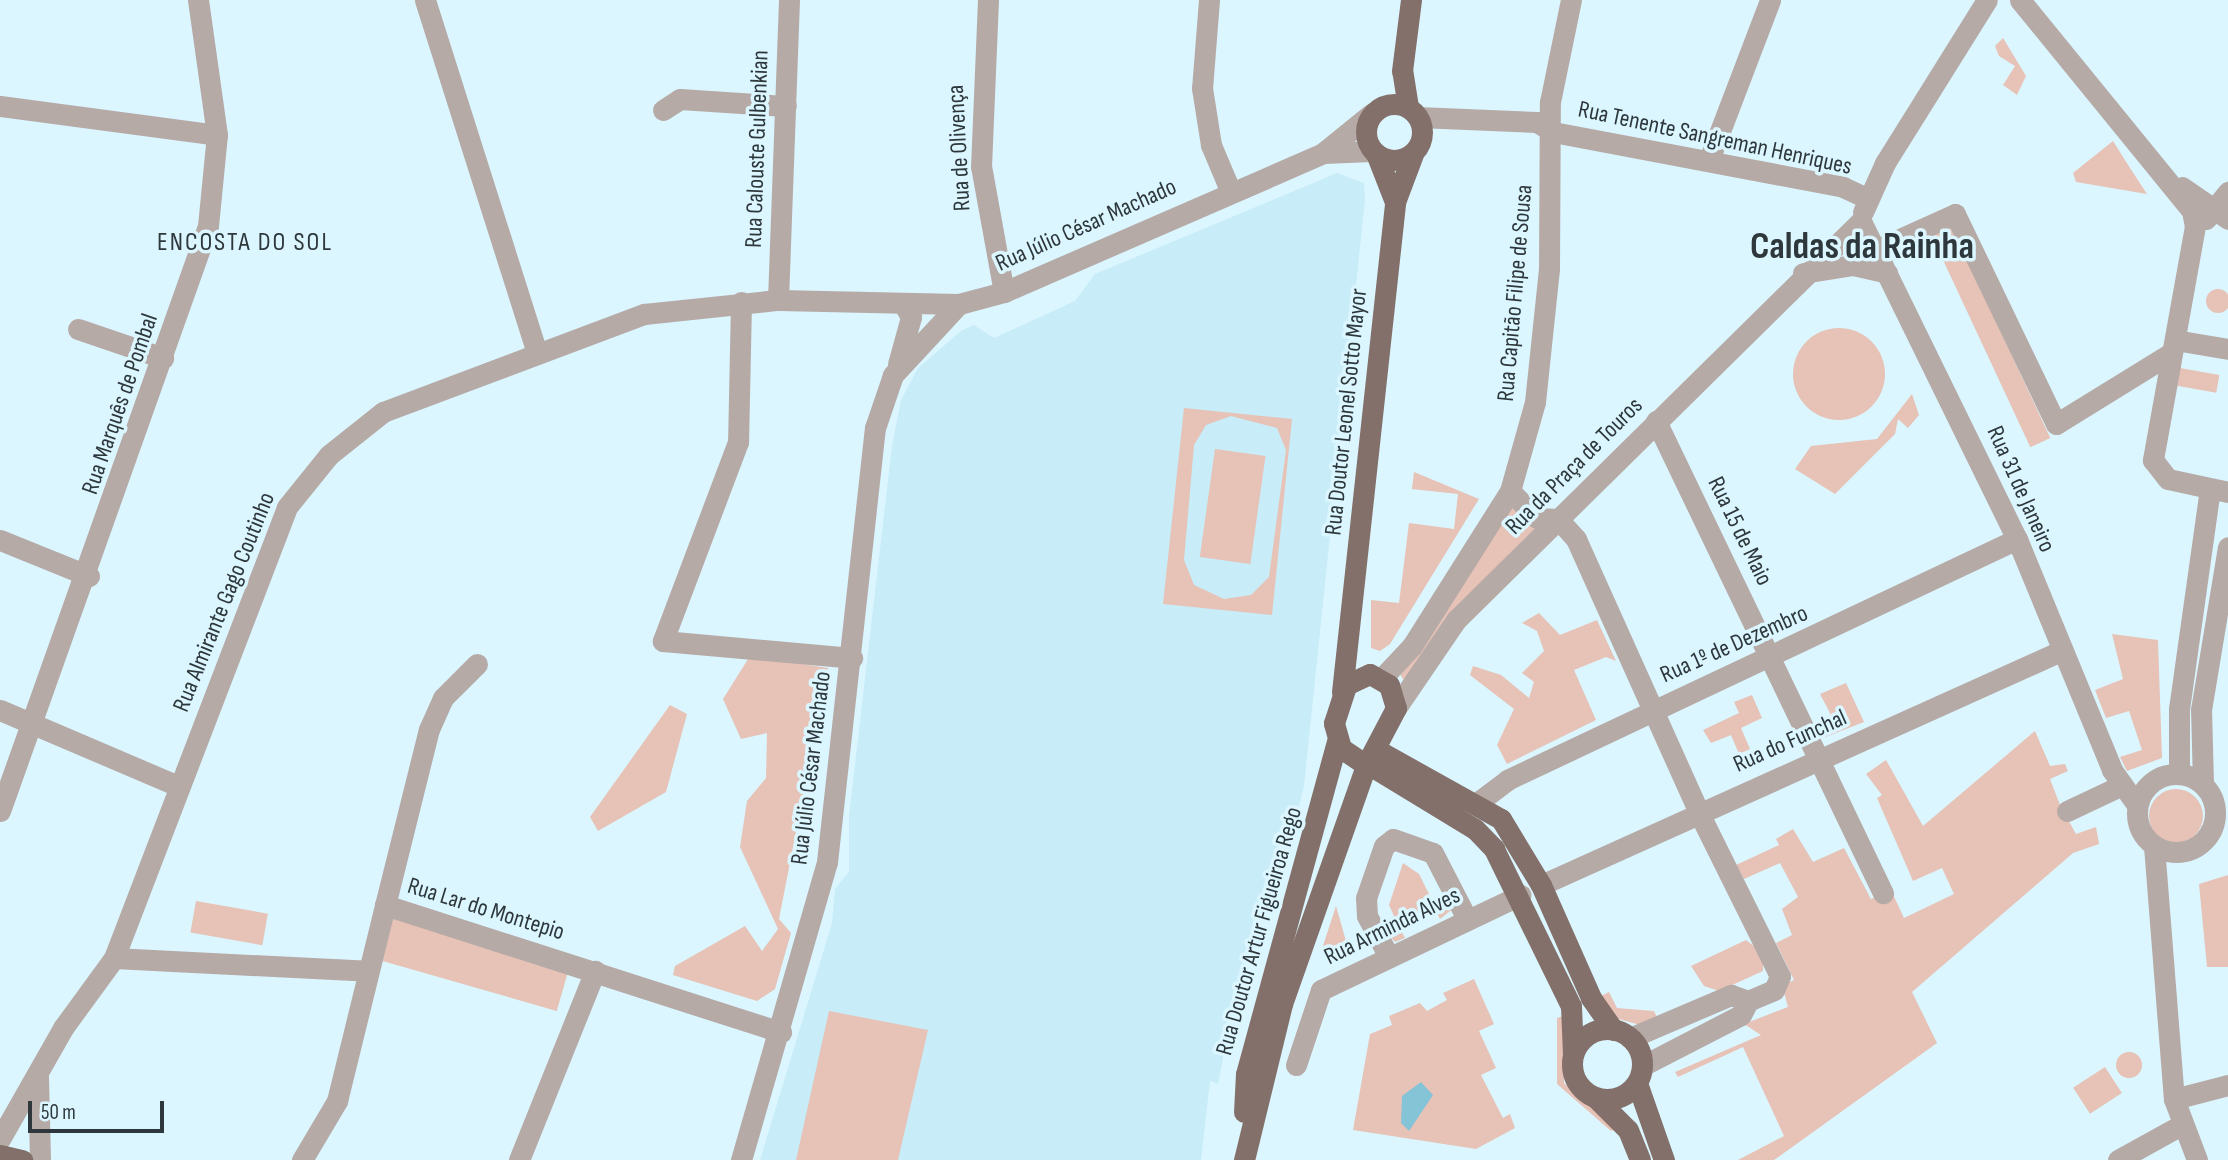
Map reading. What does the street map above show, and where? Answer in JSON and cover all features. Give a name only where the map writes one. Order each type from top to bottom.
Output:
[{"type":"main road","points":[[1402,71],[1365,133],[1374,153],[1395,161],[1413,154],[1416,119],[1402,71],[1410,0]]},
{"type":"main road","points":[[1376,111],[1416,119]]},
{"type":"main road","name":"Rua Doutor Leonel Sotto Mayor","points":[[1374,153],[1395,202]]},
{"type":"main road","name":"Rua Doutor Leonel Sotto Mayor","points":[[1342,691],[1395,202],[1413,154]]},
{"type":"main road","points":[[1349,627],[1396,708]]},
{"type":"main road","points":[[1342,691],[1376,676]]},
{"type":"main road","name":"Rua Doutor Artur Figueiroa Rego","points":[[1247,1136],[1246,1074],[1337,741],[1334,723],[1342,691]]},
{"type":"main road","name":"Rua Doutor Artur Figueiroa Rego","points":[[1244,1160],[1247,1136],[1284,999],[1370,760],[1396,708]]},
{"type":"main road","points":[[1337,741],[1475,829],[1520,895],[1571,1006],[1576,1080],[1628,1130],[1640,1160]]},
{"type":"main road","points":[[1370,760],[1477,803],[1501,819],[1541,885],[1591,998],[1622,1034],[1639,1075],[1664,1160]]},
{"type":"main road","points":[[1573,1053],[1586,1035],[1622,1034]]},
{"type":"main road","points":[[1596,1098],[1622,1096],[1639,1075]]},
{"type":"main road","points":[[0,1155],[22,1160]]},
{"type":"street","name":"Rua Marquês de Pombal","points":[[0,811],[34,728],[89,576],[208,226],[217,135],[198,0]]},
{"type":"street","points":[[425,0],[536,349]]},
{"type":"street","name":"Rua Calouste Gulbenkian","points":[[778,300],[789,0]]},
{"type":"street","name":"Rua de Olivença","points":[[988,0],[981,166],[1004,292]]},
{"type":"street","points":[[1209,0],[1202,88],[1211,145],[1230,190]]},
{"type":"street","name":"Rua Capitão Filipe de Sousa","points":[[1376,676],[1412,646],[1510,491],[1535,402],[1553,132],[1553,84],[1571,0]]},
{"type":"street","points":[[1709,160],[1770,0]]},
{"type":"street","points":[[1861,221],[1867,198],[1987,0]]},
{"type":"street","points":[[2020,0],[2192,211],[2195,226],[2153,460],[2168,479],[2219,491],[2179,709],[2179,774]]},
{"type":"street","points":[[663,110],[680,99],[786,106]]},
{"type":"street","points":[[0,106],[217,135]]},
{"type":"street","points":[[1323,153],[1376,111]]},
{"type":"street","name":"Rua Tenente Sangreman Henriques","points":[[1416,119],[1443,122],[1515,119],[1553,132],[1843,187],[1867,198]]},
{"type":"street","points":[[1323,153],[1374,153]]},
{"type":"street","name":"Rua Júlio César Machado","points":[[893,375],[959,304],[1004,292],[1230,190],[1323,153]]},
{"type":"street","points":[[2163,174],[2223,216]]},
{"type":"street","points":[[2223,216],[2228,192]]},
{"type":"street","points":[[1873,251],[1955,214],[2056,424],[2173,347],[2228,349]]},
{"type":"street","points":[[2195,226],[2223,216]]},
{"type":"street","name":"Rua 31 de Janeiro","points":[[1861,221],[1873,251],[1887,273],[2017,540],[2122,785]]},
{"type":"street","name":"Rua da Praça de Touros","points":[[1396,708],[1456,620],[1803,274],[1861,221]]},
{"type":"street","points":[[1803,274],[1853,265],[1887,273]]},
{"type":"street","name":"Rua Almirante Gago Coutinho","points":[[0,1139],[39,1068],[114,958],[287,507],[312,474],[383,412],[536,349],[644,314],[778,300],[959,304]]},
{"type":"street","points":[[741,302],[738,442],[663,640],[852,657]]},
{"type":"street","name":"Rua Júlio César Machado","points":[[741,1160],[781,1032],[827,862],[852,657],[875,428],[909,336],[911,317],[903,303]]},
{"type":"street","points":[[78,329],[163,358]]},
{"type":"street","name":"Rua 15 de Maio","points":[[1656,421],[1883,892]]},
{"type":"street","points":[[1510,491],[1537,518],[1558,519],[1576,539],[1698,811],[1780,976],[1774,990],[1748,1001],[1741,1015],[1639,1075]]},
{"type":"street","points":[[0,540],[89,576]]},
{"type":"street","name":"Rua 1º de Dezembro","points":[[1477,803],[1507,780],[1651,710],[1772,658],[2017,540]]},
{"type":"street","points":[[2203,784],[2201,710],[2228,547]]},
{"type":"street","name":"Rua do Funchal","points":[[1541,885],[1698,811],[2063,650]]},
{"type":"street","name":"Rua Lar do Montepio","points":[[477,664],[443,698],[429,729],[385,905],[781,1032]]},
{"type":"street","points":[[0,710],[34,728],[178,786]]},
{"type":"street","points":[[2154,846],[2185,849],[2220,829],[2215,799],[2203,784],[2179,774]]},
{"type":"street","points":[[2141,798],[2179,774]]},
{"type":"street","points":[[2067,811],[2122,785],[2141,798]]},
{"type":"street","points":[[2141,798],[2138,827],[2154,846],[2152,882],[2174,1099],[2197,1160]]},
{"type":"street","points":[[1388,955],[1367,916],[1366,898],[1384,846],[1393,839],[1433,853],[1467,919]]},
{"type":"street","name":"Rua Arminda Alves","points":[[1296,1065],[1321,990],[1388,955],[1520,895]]},
{"type":"street","points":[[302,1160],[337,1101],[385,905]]},
{"type":"street","points":[[114,958],[368,971]]},
{"type":"street","points":[[519,1160],[595,971]]},
{"type":"street","points":[[1622,1034],[1731,995],[1748,1001]]},
{"type":"street","points":[[39,1068],[40,1160]]},
{"type":"street","points":[[2174,1099],[2228,1085]]},
{"type":"street","points":[[2118,1160],[2183,1124]]},
{"type":"shaded area","points":[[2003,38],[2026,76],[2017,95],[2003,85],[2015,66],[1999,56],[1995,46]]},
{"type":"shaded area","points":[[2113,141],[2147,194],[2076,182],[2073,173]]},
{"type":"shaded area","points":[[1337,173],[1364,183],[1365,199],[1304,786],[1287,855],[1280,854],[1233,1007],[1218,1084],[1210,1081],[1201,1160],[760,1160],[832,923],[835,889],[849,872],[849,816],[892,446],[901,400],[918,368],[961,331],[974,325],[994,338],[1075,301],[1095,274]]},
{"type":"shaded area","points":[[1951,225],[2050,438],[2030,447],[1931,234]]},
{"type":"shaded area","points":[[2218,289],[2227,292],[2230,301],[2227,310],[2218,313],[2209,310],[2206,301],[2209,292]]},
{"type":"shaded area","points":[[1839,328],[1865,336],[1877,348],[1885,374],[1877,400],[1865,412],[1839,420],[1813,412],[1801,400],[1793,374],[1801,348],[1813,336]]},
{"type":"shaded area","points":[[2180,368],[2219,375],[2216,393],[2177,386]]},
{"type":"shaded area","points":[[1912,394],[1919,415],[1908,428],[1898,419],[1895,434],[1835,494],[1795,469],[1811,446],[1877,439]]},
{"type":"shaded area","points":[[1184,408],[1292,419],[1272,615],[1163,604]],"holes":[[[1231,416],[1277,428],[1286,450],[1269,577],[1251,595],[1224,599],[1194,585],[1184,560],[1194,445],[1206,425]]]},
{"type":"shaded area","points":[[1215,449],[1266,456],[1250,564],[1200,557]]},
{"type":"shaded area","points":[[1414,472],[1479,499],[1390,644],[1380,651],[1371,648],[1371,600],[1399,603],[1409,523],[1454,529],[1458,494],[1412,489]]},
{"type":"shaded area","points":[[1510,506],[1538,530],[1407,686],[1400,674]]},
{"type":"shaded area","points":[[1539,613],[1560,635],[1597,620],[1616,661],[1606,657],[1574,670],[1596,720],[1507,764],[1497,745],[1514,709],[1470,675],[1473,666],[1501,675],[1529,698],[1534,682],[1522,673],[1544,651],[1537,631],[1522,623]]},
{"type":"shaded area","points":[[2112,634],[2158,640],[2162,758],[2127,771],[2120,757],[2142,750],[2129,711],[2106,718],[2095,690],[2123,679]]},
{"type":"shaded area","points":[[750,656],[828,668],[779,919],[791,933],[775,989],[757,1001],[673,975],[675,966],[745,926],[762,951],[778,929],[740,847],[747,801],[766,778],[767,733],[741,739],[723,699]]},
{"type":"shaded area","points":[[1846,683],[1864,722],[1823,738],[1817,724],[1831,715],[1820,694]]},
{"type":"shaded area","points":[[1752,695],[1762,718],[1741,728],[1750,749],[1739,754],[1731,735],[1711,743],[1703,730],[1739,713],[1734,702]]},
{"type":"shaded area","points":[[670,705],[687,714],[666,792],[598,831],[590,817]]},
{"type":"shaded area","points":[[2035,731],[2050,766],[2065,764],[2068,771],[2050,779],[2076,834],[2096,827],[2099,844],[2073,853],[1912,992],[1937,1043],[1774,1160],[1738,1160],[1784,1136],[1743,1047],[1678,1077],[1675,1072],[1761,1035],[1744,1024],[1788,1007],[1782,985],[1794,980],[1776,943],[1792,935],[1782,909],[1798,897],[1780,863],[1744,879],[1736,865],[1779,845],[1776,839],[1793,829],[1813,862],[1844,848],[1871,899],[1891,890],[1904,918],[1954,894],[1942,868],[1913,881],[1877,798],[1882,795],[1866,774],[1886,760],[1923,826]]},
{"type":"shaded area","points":[[2176,789],[2195,797],[2203,816],[2195,835],[2176,843],[2157,835],[2149,816],[2157,797]]},
{"type":"shaded area","points":[[1403,863],[1419,874],[1433,902],[1446,896],[1454,908],[1440,919],[1433,906],[1398,924],[1405,938],[1395,942],[1380,925],[1394,916],[1389,905]]},
{"type":"shaded area","points":[[2228,875],[2228,967],[2207,967],[2199,884]]},
{"type":"shaded area","points":[[196,901],[268,914],[262,945],[190,933]]},
{"type":"shaded area","points":[[1336,906],[1346,941],[1321,952]]},
{"type":"shaded area","points":[[392,918],[569,969],[557,1011],[380,960]]},
{"type":"shaded area","points":[[1746,940],[1763,953],[1763,971],[1719,991],[1704,986],[1691,966]]},
{"type":"shaded area","points":[[1474,979],[1494,1024],[1479,1031],[1496,1068],[1481,1075],[1503,1118],[1510,1114],[1515,1128],[1476,1149],[1353,1130],[1370,1034],[1392,1025],[1389,1016],[1420,1003],[1427,1011],[1447,1000],[1443,993]]},
{"type":"shaded area","points":[[1609,992],[1617,1008],[1654,1011],[1658,1019],[1640,1025],[1612,1017],[1599,997]]},
{"type":"shaded area","points":[[829,1011],[928,1030],[898,1160],[796,1160]]},
{"type":"shaded area","points":[[1563,1016],[1564,1083],[1616,1129],[1611,1131],[1557,1084],[1557,1018]]},
{"type":"shaded area","points":[[2129,1052],[2138,1056],[2142,1065],[2138,1074],[2129,1078],[2120,1074],[2116,1065],[2120,1056]]},
{"type":"shaded area","points":[[2105,1067],[2122,1093],[2090,1114],[2073,1088]]},
{"type":"shaded area","points":[[1421,1082],[1433,1095],[1409,1131],[1401,1123],[1402,1096]]},
{"type":"district","name":"ENCOSTA DO SOL","points":[[245,243]]},
{"type":"district","name":"Caldas da Rainha","points":[[1862,247]]}]
